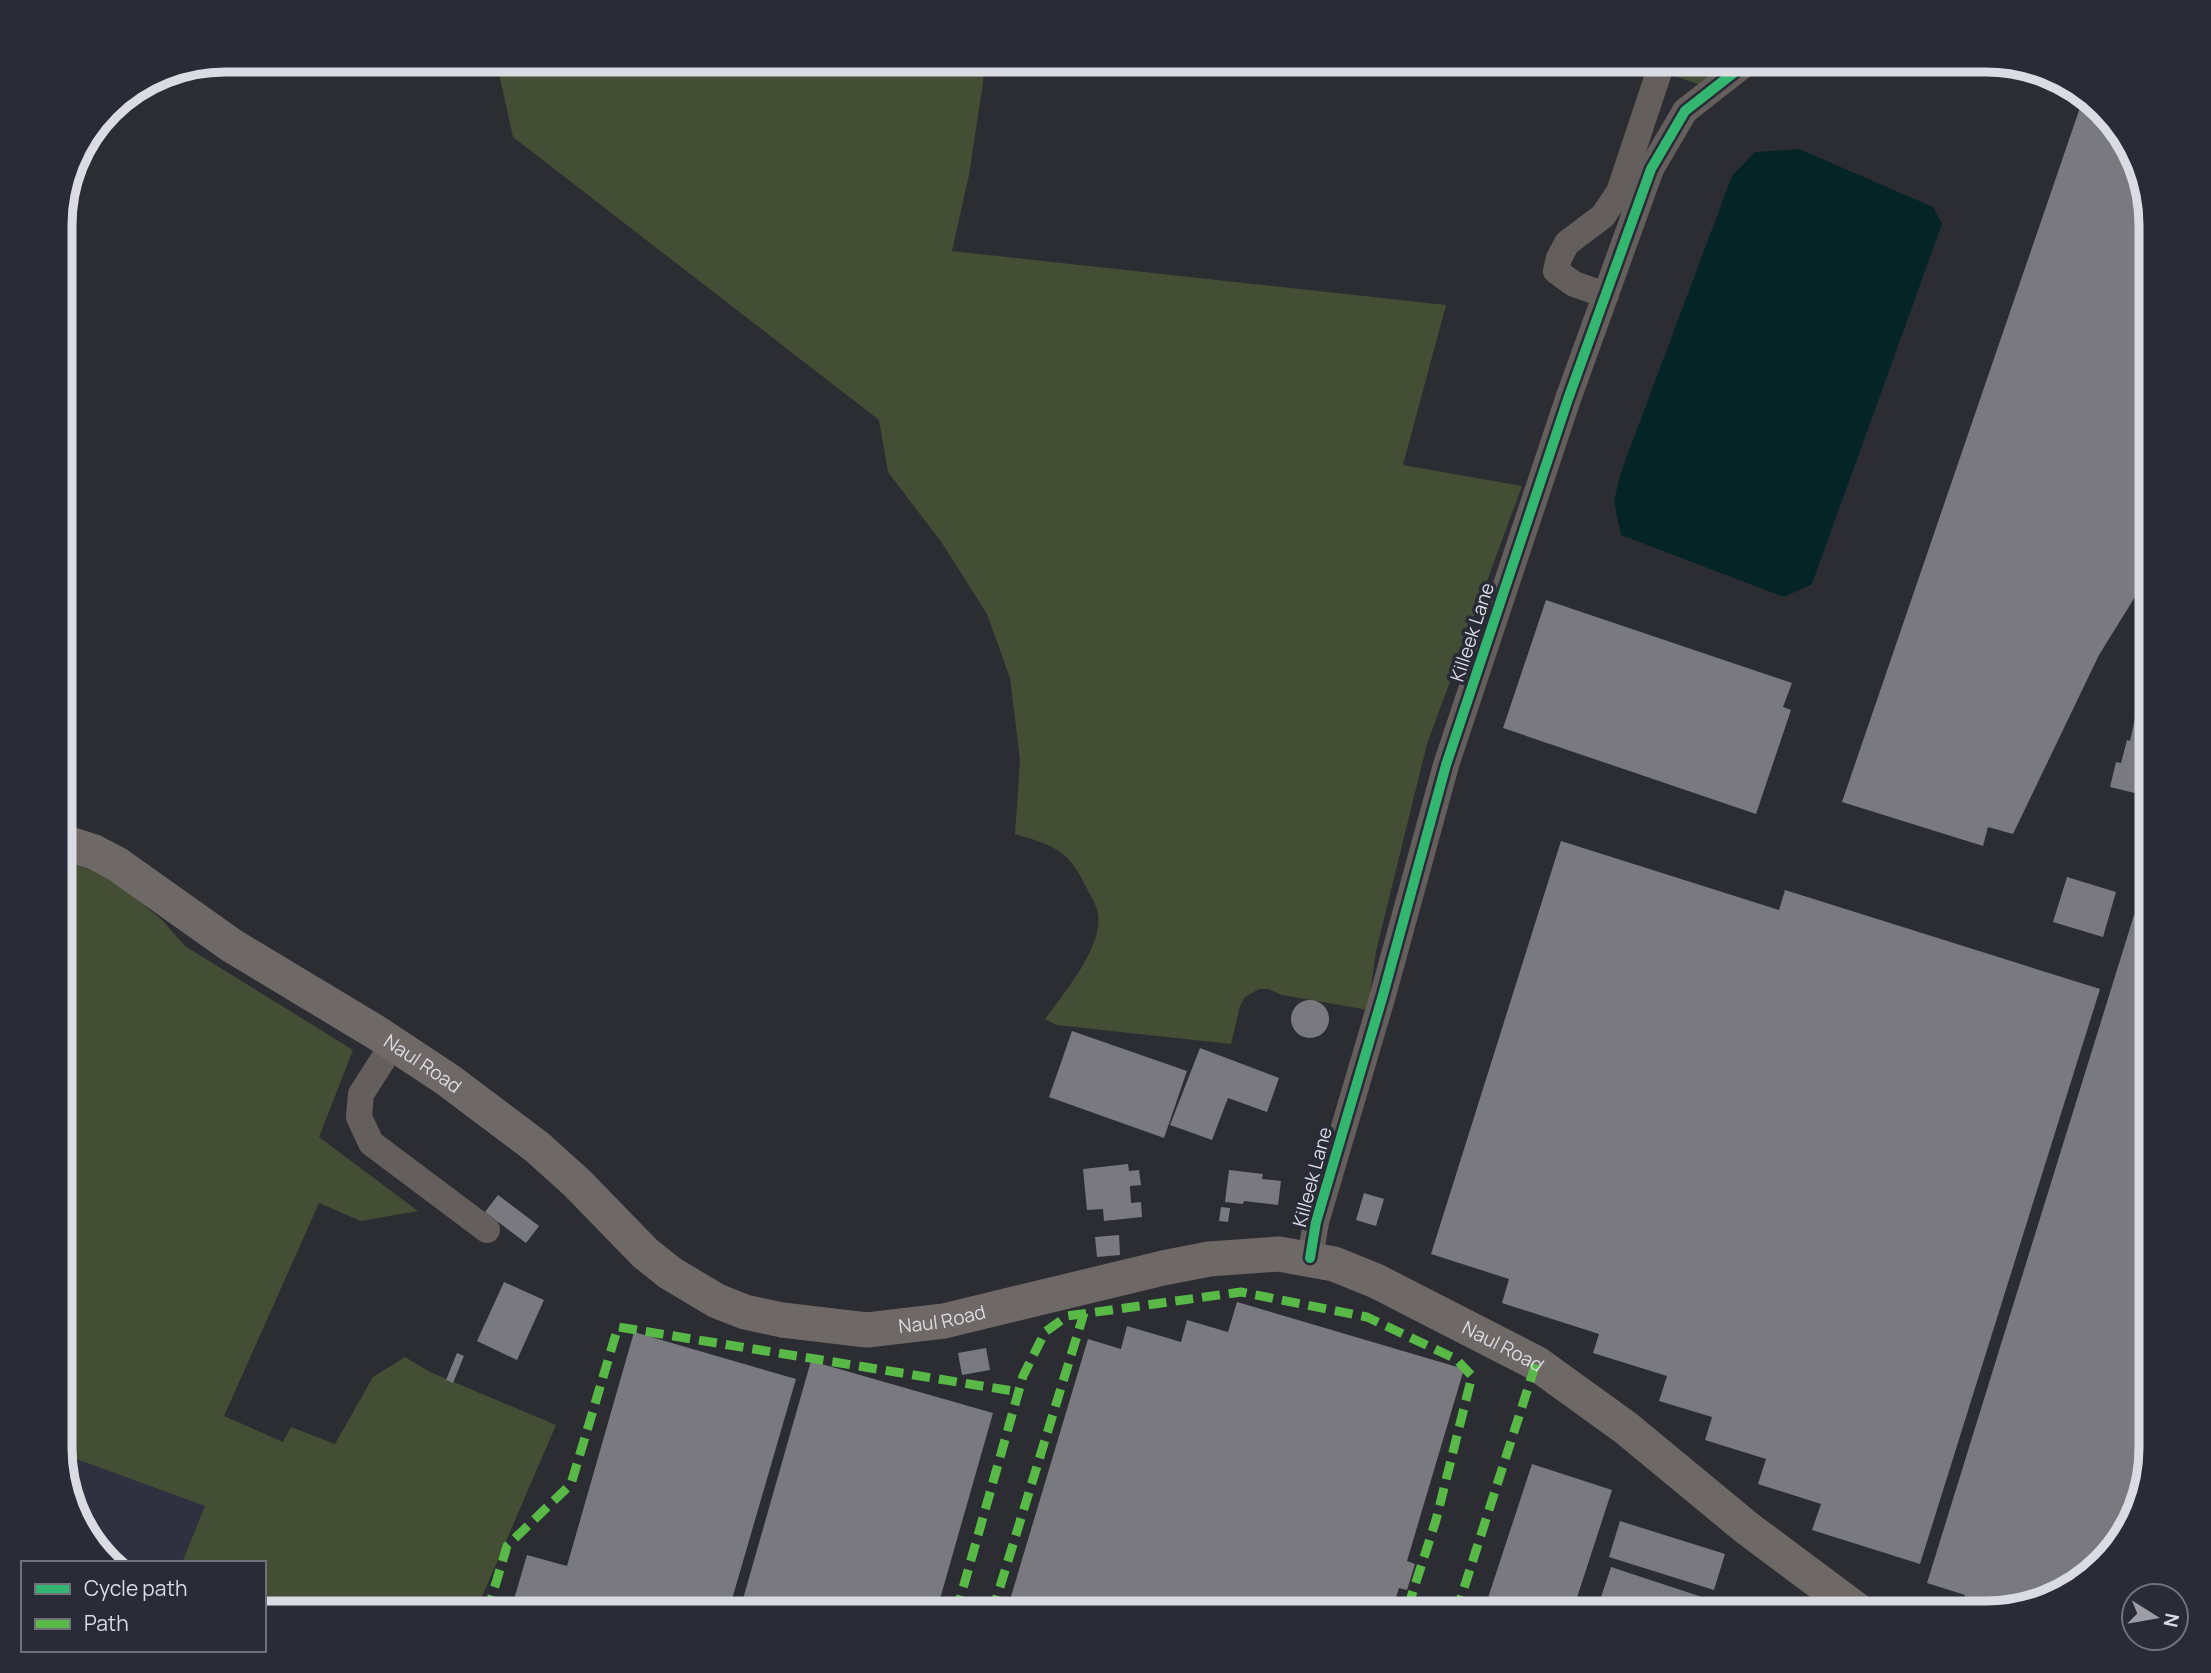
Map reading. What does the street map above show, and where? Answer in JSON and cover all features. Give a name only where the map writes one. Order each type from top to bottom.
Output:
[{"type":"main road","name":"Naul Road","points":[[72,845],[117,864],[231,945],[448,1080],[537,1147],[578,1183],[645,1253],[670,1273],[717,1301],[745,1312],[824,1326],[867,1330],[944,1321],[1209,1259],[1279,1254],[1334,1264],[1376,1281],[1536,1363],[1626,1427],[1747,1528],[1844,1601]]},
{"type":"street","points":[[1606,295],[1563,278],[1556,271],[1559,258],[1567,243],[1603,216],[1619,192],[1659,72]]},
{"type":"street","name":"Killeek Lane","points":[[1310,1258],[1316,1222],[1383,995],[1446,765],[1569,399],[1651,169],[1685,111],[1735,72]]},
{"type":"street","points":[[393,1044],[361,1094],[359,1117],[371,1143],[486,1230]]},
{"type":"shaded area","points":[[499,72],[983,72],[969,175],[952,251],[1446,305],[1403,465],[1522,486],[1427,744],[1376,951],[1368,1010],[1259,989],[1245,997],[1240,1006],[1231,1044],[1056,1025],[1045,1019],[1082,968],[1090,952],[1096,937],[1097,910],[1079,873],[1065,856],[1048,845],[1015,834],[1020,760],[1010,678],[987,614],[942,543],[888,472],[879,420],[513,137]]},
{"type":"shaded area","points":[[1676,72],[1722,72],[1703,86],[1675,76]]},
{"type":"shaded area","points":[[1799,149],[1933,207],[1942,224],[1812,584],[1784,597],[1621,535],[1614,501],[1621,472],[1732,176],[1755,152]]},
{"type":"shaded area","points":[[72,863],[112,878],[163,921],[185,946],[353,1050],[319,1137],[418,1211],[361,1221],[319,1203],[224,1416],[283,1442],[291,1427],[335,1444],[373,1377],[405,1357],[430,1372],[556,1425],[480,1601],[266,1601],[266,1561],[183,1561],[205,1506],[72,1457]]},
{"type":"shaded area","points":[[72,1457],[206,1506],[183,1561],[122,1561],[103,1541],[83,1507]]},
{"type":"building","points":[[2081,105],[2101,124],[2123,157],[2131,176],[2139,215],[2139,590],[2099,655],[2013,834],[1988,827],[1983,846],[1842,802]]},
{"type":"building","points":[[1546,600],[1792,683],[1783,707],[1791,710],[1756,814],[1503,728]]},
{"type":"building","points":[[2136,714],[2139,715],[2139,794],[2110,787],[2116,762],[2121,763],[2127,740],[2130,741]]},
{"type":"building","points":[[1561,841],[1779,910],[1785,890],[2100,989],[1920,1564],[1812,1530],[1821,1504],[1758,1484],[1766,1459],[1705,1440],[1712,1417],[1659,1401],[1667,1376],[1593,1353],[1599,1334],[1502,1303],[1509,1279],[1431,1254]]},
{"type":"building","points":[[2067,877],[2116,892],[2103,937],[2053,922]]},
{"type":"building","points":[[2134,915],[2139,916],[2139,1458],[2131,1497],[2119,1525],[2108,1541],[2079,1570],[2054,1585],[2016,1598],[1963,1601],[1965,1595],[1927,1583]]},
{"type":"building","points":[[1310,1000],[1324,1005],[1329,1019],[1324,1033],[1310,1038],[1296,1033],[1291,1019],[1296,1005]]},
{"type":"building","points":[[1072,1031],[1187,1071],[1164,1138],[1049,1097]]},
{"type":"building","points":[[1200,1048],[1279,1078],[1267,1112],[1228,1098],[1212,1140],[1170,1125]]},
{"type":"building","points":[[1128,1164],[1129,1171],[1139,1170],[1141,1185],[1130,1186],[1131,1203],[1141,1202],[1142,1217],[1104,1221],[1103,1209],[1087,1210],[1083,1169]]},
{"type":"building","points":[[1229,1170],[1263,1174],[1262,1179],[1281,1181],[1278,1205],[1225,1202]]},
{"type":"building","points":[[1364,1193],[1384,1199],[1376,1226],[1356,1220]]},
{"type":"building","points":[[498,1195],[539,1226],[526,1243],[485,1212]]},
{"type":"building","points":[[1221,1207],[1230,1208],[1228,1222],[1219,1221]]},
{"type":"building","points":[[1119,1235],[1120,1255],[1097,1257],[1095,1237]]},
{"type":"building","points":[[504,1282],[544,1300],[517,1360],[477,1341]]},
{"type":"building","points":[[1237,1302],[1464,1369],[1407,1561],[1415,1564],[1407,1590],[1399,1588],[1395,1601],[1010,1601],[1088,1339],[1121,1349],[1127,1326],[1181,1342],[1187,1320],[1228,1332]]},
{"type":"building","points":[[634,1332],[796,1379],[731,1601],[514,1601],[527,1555],[567,1566]]},
{"type":"building","points":[[986,1348],[990,1370],[962,1375],[958,1353]]},
{"type":"building","points":[[457,1353],[464,1356],[453,1383],[446,1380]]},
{"type":"building","points":[[811,1361],[993,1413],[939,1601],[742,1601]]},
{"type":"building","points":[[1532,1464],[1612,1490],[1576,1601],[1487,1601]]},
{"type":"building","points":[[1620,1521],[1725,1554],[1714,1590],[1609,1557]]},
{"type":"building","points":[[1611,1567],[1708,1599],[1707,1601],[1600,1601]]},
{"type":"marked path","points":[[959,1601],[1023,1376],[1045,1332],[1067,1316],[1241,1292],[1367,1317],[1456,1359],[1472,1376],[1436,1520],[1410,1601]]},
{"type":"marked path","points":[[996,1601],[1084,1313]]},
{"type":"marked path","points":[[491,1601],[507,1546],[571,1484],[618,1327],[1019,1392]]},
{"type":"marked path","points":[[1460,1601],[1536,1363]]},
{"type":"cycle path","points":[[1310,1258],[1316,1222],[1383,995],[1446,765],[1568,399],[1651,169],[1685,111],[1735,72]]}]
